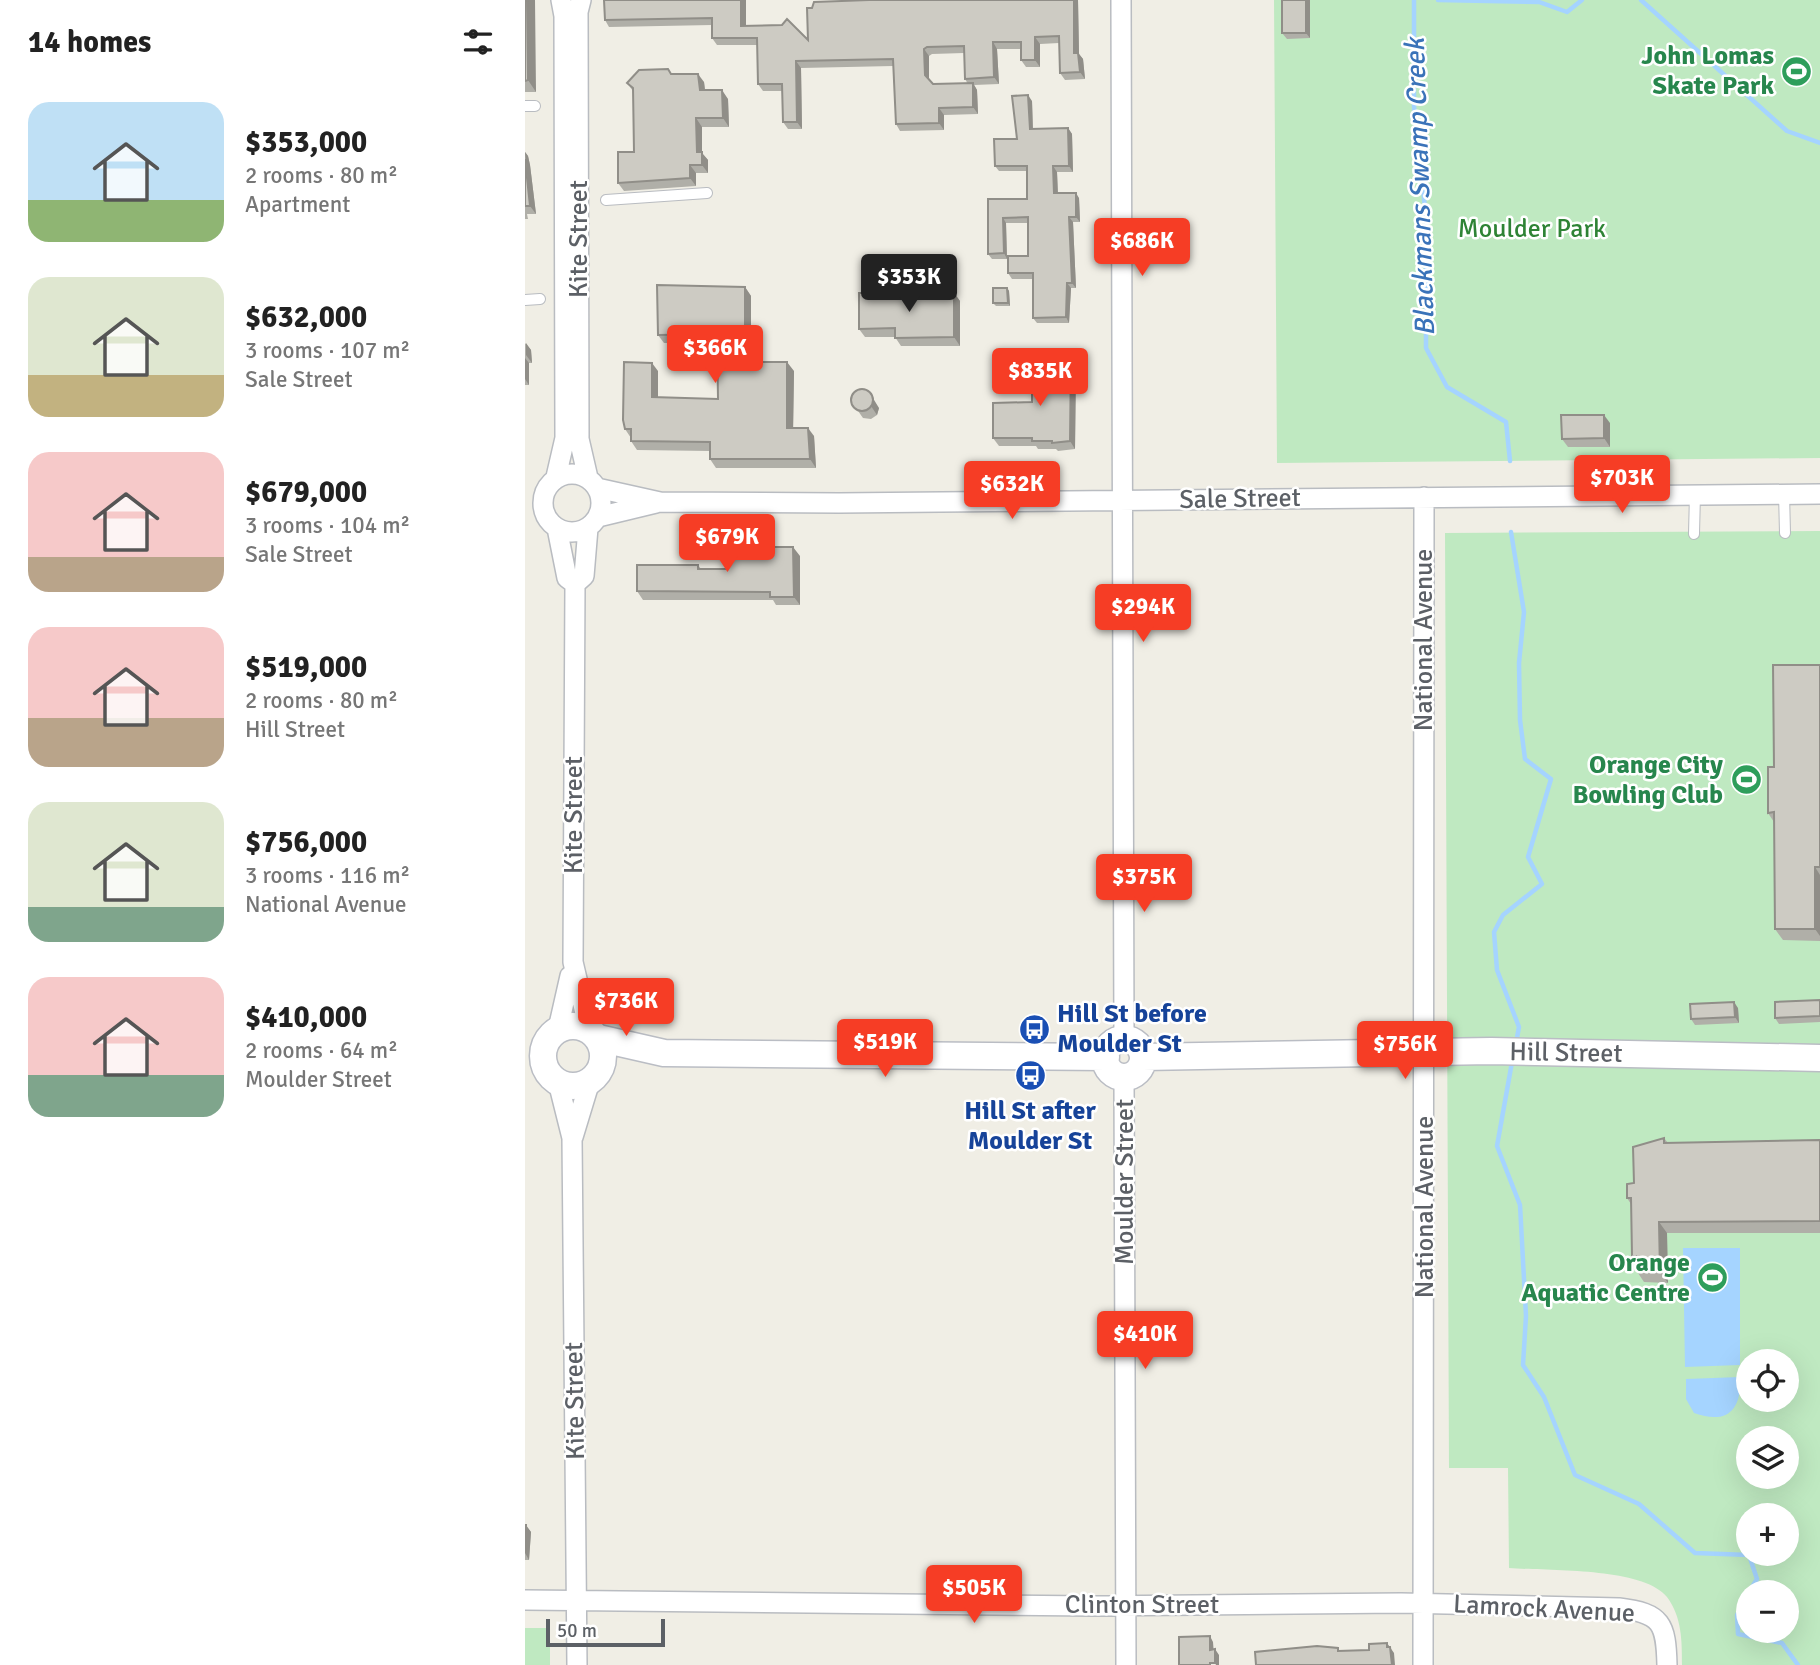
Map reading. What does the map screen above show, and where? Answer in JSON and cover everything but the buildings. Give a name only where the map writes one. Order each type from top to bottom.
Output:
[{"type":"street","name":"Kite Street","points":[[551,483],[565,438],[564,16],[561,0]]},
{"type":"street","name":"Kite Street","points":[[581,0],[578,12],[579,439],[593,483]]},
{"type":"street","points":[[664,1053],[595,1075],[574,1086],[543,1073],[543,1038],[573,1025],[594,1034],[664,1053],[1115,1048],[1139,1046],[1143,1057],[1136,1073],[1124,1077],[1109,1069],[1115,1048],[1123,500],[1121,0]]},
{"type":"street","points":[[525,494],[572,473],[593,483],[601,507],[593,522],[572,532],[525,513]]},
{"type":"street","points":[[551,483],[542,504],[553,524]]},
{"type":"street","name":"Sale Street","points":[[593,483],[660,502],[1820,494]]},
{"type":"street","name":"National Avenue","points":[[1423,1665],[1424,497]]},
{"type":"street","name":"Sale Street","points":[[593,522],[660,502]]},
{"type":"street","name":"Kite Street","points":[[593,522],[584,576],[575,584],[573,962],[579,1000],[594,1034]]},
{"type":"street","name":"Kite Street","points":[[553,524],[567,578],[575,584]]},
{"type":"street","name":"Kite Street","points":[[543,1038],[573,962]]},
{"type":"street","points":[[594,1034],[603,1059],[595,1075]]},
{"type":"street","name":"Hill Street","points":[[1143,1057],[1504,1051],[1820,1058]]},
{"type":"street","name":"Kite Street","points":[[543,1073],[572,1138]]},
{"type":"street","name":"Kite Street","points":[[577,1665],[572,1138],[595,1075]]},
{"type":"street","name":"Moulder Street","points":[[1124,1077],[1126,1665]]},
{"type":"street","name":"Clinton Street","points":[[525,1600],[1125,1606],[1423,1603]]},
{"type":"street","name":"Lamrock Avenue","points":[[1423,1603],[1637,1610],[1661,1622],[1667,1636],[1667,1665]]},
{"type":"lane","points":[[606,200],[707,192]]},
{"type":"lane","points":[[525,300],[540,299]]},
{"type":"lane","points":[[1784,493],[1784,533]]},
{"type":"lane","points":[[1694,534],[1695,494]]},
{"type":"green space","name":"Moulder Park","points":[[1274,0],[1820,0],[1820,458],[1277,463]]},
{"type":"green space","points":[[1820,531],[1820,1665],[1682,1665],[1678,1621],[1667,1597],[1655,1587],[1616,1575],[1509,1568],[1508,1468],[1449,1468],[1445,533]]},
{"type":"green space","points":[[525,1628],[550,1628],[550,1665],[525,1665]]},
{"type":"water","points":[[1683,1248],[1740,1248],[1740,1349],[1736,1349],[1736,1365],[1685,1367]]},
{"type":"water","points":[[1736,1377],[1735,1406],[1724,1416],[1694,1413],[1686,1399],[1686,1379]]},
{"type":"waterway","name":"Blackmans Swamp Creek","points":[[1414,0],[1414,106],[1426,217],[1426,348],[1447,387],[1506,422],[1510,461]]},
{"type":"waterway","points":[[1438,0],[1539,2],[1567,12],[1582,0]]},
{"type":"waterway","points":[[1641,0],[1787,131],[1820,143]]},
{"type":"waterway","name":"Blackmans Swamp Creek","points":[[1511,532],[1524,612],[1519,663],[1520,720],[1525,759],[1551,779],[1528,857],[1542,884],[1503,915],[1494,932],[1497,970],[1519,1027],[1516,1043]]},
{"type":"waterway","name":"Blackmans Swamp Creek","points":[[1512,1062],[1497,1146],[1520,1205],[1526,1316],[1523,1365],[1544,1397],[1575,1475],[1639,1504],[1695,1553],[1749,1555],[1756,1580]]},
{"type":"waterway","name":"Blackmans Swamp Creek","points":[[1782,1643],[1798,1665]]},
{"type":"place","name":"John Lomas Skate Park","points":[[1797,71]]},
{"type":"place","name":"Orange City Bowling Club","points":[[1746,780]]},
{"type":"place","name":"Hill St before Moulder St","points":[[1034,1029]]},
{"type":"place","name":"Hill St after Moulder St","points":[[1030,1075]]},
{"type":"place","name":"Orange Aquatic Centre","points":[[1713,1278]]}]
